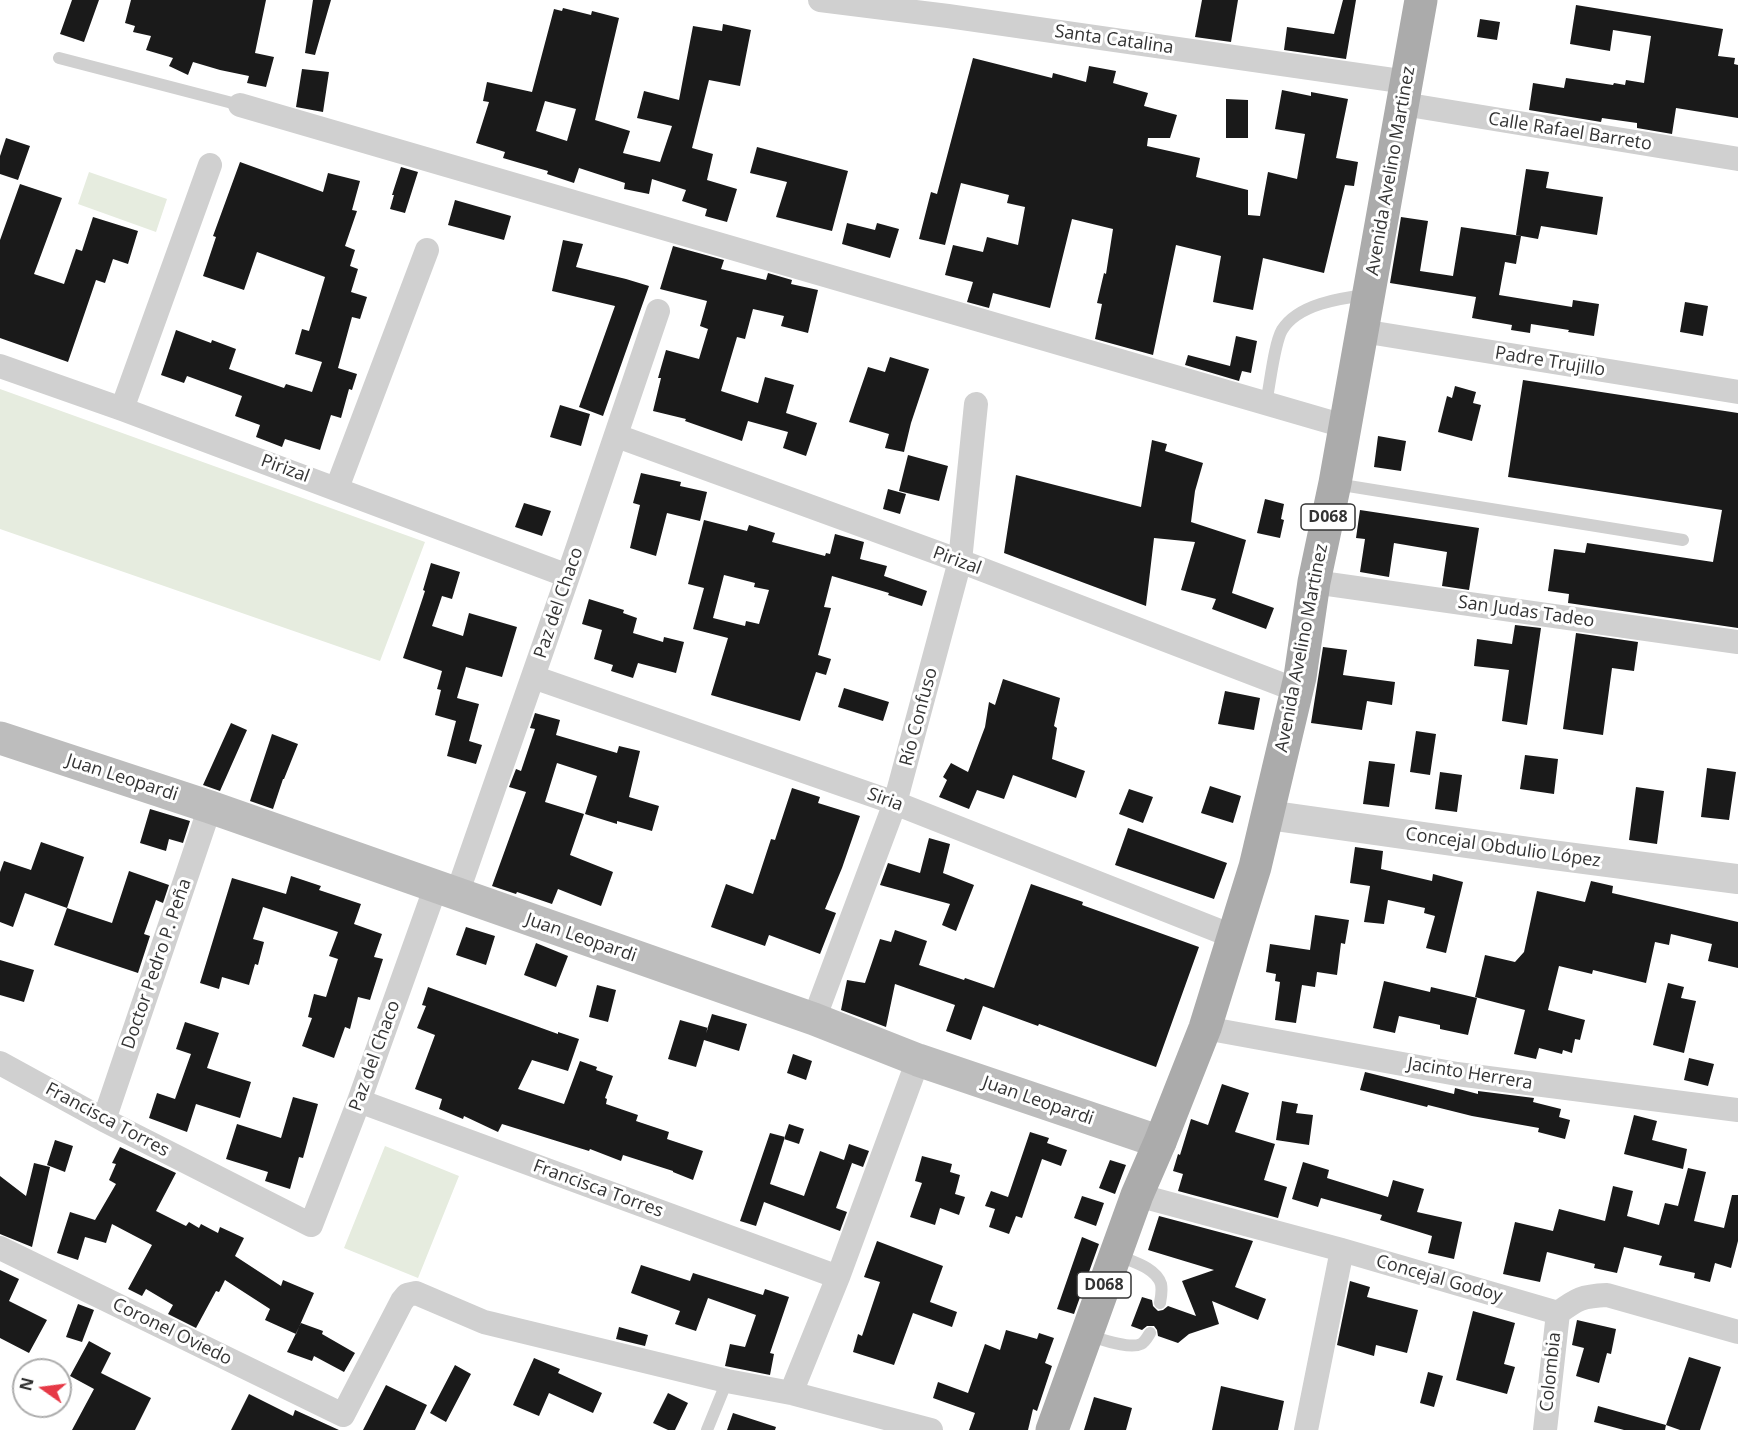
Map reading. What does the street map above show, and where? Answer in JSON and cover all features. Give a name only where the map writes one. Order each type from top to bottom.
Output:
[{"type":"main road","name":"Avenida Avelino Martinez","points":[[1160,1142],[1204,1028],[1255,867],[1268,815],[1296,690],[1314,582],[1335,483],[1421,0]]},
{"type":"main road","name":"Juan Leopardi","points":[[0,738],[210,807],[814,1019],[918,1060],[1160,1142]]},
{"type":"main road","name":"D068","points":[[1052,1430],[1137,1195],[1160,1142]]},
{"type":"street","name":"Santa Catalina","points":[[820,0],[950,8],[1405,93]]},
{"type":"street","name":"Calle Rafael Barreto","points":[[1405,93],[1738,159]]},
{"type":"street","points":[[240,105],[1344,426]]},
{"type":"street","points":[[122,409],[210,165]]},
{"type":"street","points":[[337,488],[427,250]]},
{"type":"street","name":"Paz del Chaco","points":[[311,1225],[359,1101],[533,677],[658,311]]},
{"type":"street","name":"Padre Trujillo","points":[[1362,331],[1738,392]]},
{"type":"street","name":"Pirizal","points":[[0,366],[337,488],[568,576]]},
{"type":"street","name":"Río Confuso","points":[[814,1019],[896,803],[960,561],[976,404]]},
{"type":"street","name":"Pirizal","points":[[616,436],[960,561],[1296,690]]},
{"type":"street","name":"San Judas Tadeo","points":[[1314,582],[1738,642]]},
{"type":"street","name":"Siria","points":[[533,677],[896,803],[1232,936]]},
{"type":"street","name":"Doctor Pedro P. Peña","points":[[104,1120],[210,807]]},
{"type":"street","name":"Concejal Obdulio López","points":[[1268,815],[1738,879]]},
{"type":"street","name":"Jacinto Herrera","points":[[1204,1028],[1457,1074],[1738,1110]]},
{"type":"street","points":[[791,1393],[838,1277],[918,1060]]},
{"type":"street","name":"Francisca Torres","points":[[0,1063],[104,1120],[311,1225]]},
{"type":"street","name":"Francisca Torres","points":[[359,1101],[838,1277]]},
{"type":"street","name":"Concejal Godoy","points":[[1137,1195],[1342,1250],[1558,1314]]},
{"type":"street","name":"Coronel Oviedo","points":[[0,1248],[343,1415],[402,1301],[407,1295],[416,1293],[484,1322],[727,1382]]},
{"type":"street","points":[[1306,1430],[1342,1250]]},
{"type":"street","points":[[1558,1314],[1574,1301],[1586,1296],[1607,1295],[1738,1332]]},
{"type":"street","name":"Colombia","points":[[1545,1430],[1558,1314]]},
{"type":"street","points":[[727,1382],[791,1393],[931,1430]]},
{"type":"lane","points":[[59,58],[240,105]]},
{"type":"lane","points":[[1266,403],[1278,341],[1288,321],[1311,307],[1337,299],[1368,295]]},
{"type":"lane","points":[[1335,483],[1683,540]]},
{"type":"lane","points":[[1115,1254],[1148,1269],[1156,1276],[1161,1284],[1160,1303]]},
{"type":"lane","points":[[1086,1335],[1137,1346],[1144,1343],[1150,1333]]},
{"type":"lane","points":[[707,1430],[727,1382]]},
{"type":"shaded area","points":[[89,172],[167,199],[156,232],[78,204]]},
{"type":"shaded area","points":[[0,389],[425,542],[380,661],[0,529]]},
{"type":"shaded area","points":[[385,1146],[459,1176],[418,1278],[344,1248]]},
{"type":"building","points":[[72,0],[99,0],[84,42],[60,34]]},
{"type":"building","points":[[131,0],[266,0],[255,53],[274,57],[266,87],[247,83],[249,76],[193,62],[188,75],[169,66],[173,58],[146,50],[151,36],[133,32],[135,26],[125,23]]},
{"type":"building","points":[[313,0],[331,0],[315,55],[305,53]]},
{"type":"building","points":[[1202,0],[1238,0],[1231,42],[1195,37]]},
{"type":"building","points":[[1343,0],[1356,0],[1346,59],[1284,50],[1287,27],[1334,34]]},
{"type":"building","points":[[1576,5],[1723,29],[1718,56],[1735,58],[1734,64],[1738,65],[1738,118],[1676,108],[1672,134],[1637,128],[1637,123],[1602,118],[1601,122],[1529,110],[1533,83],[1564,88],[1566,78],[1613,85],[1614,83],[1625,85],[1626,80],[1644,83],[1651,36],[1613,30],[1610,51],[1570,44]]},
{"type":"building","points":[[563,8],[591,15],[592,11],[619,18],[595,120],[630,131],[623,153],[660,162],[672,126],[637,118],[644,91],[679,100],[693,26],[722,31],[723,24],[751,30],[740,86],[709,80],[692,148],[713,154],[707,180],[737,189],[727,222],[705,216],[707,209],[682,201],[686,190],[652,179],[649,194],[624,189],[625,183],[579,168],[574,183],[547,174],[548,171],[503,158],[505,152],[476,143],[489,102],[483,101],[487,82],[532,92],[554,9],[562,11]],"holes":[[[545,101],[576,109],[567,141],[536,131]]]},
{"type":"building","points":[[1480,19],[1500,22],[1497,40],[1477,37]]},
{"type":"building","points":[[973,58],[1052,78],[1053,73],[1086,82],[1089,66],[1116,71],[1113,83],[1148,93],[1144,106],[1177,115],[1170,138],[1148,138],[1147,146],[1200,158],[1196,177],[1248,190],[1248,215],[1260,216],[1268,172],[1297,179],[1305,134],[1275,129],[1282,90],[1311,96],[1311,92],[1348,99],[1336,158],[1358,162],[1354,186],[1345,185],[1324,273],[1263,258],[1253,310],[1213,302],[1221,256],[1176,245],[1153,355],[1095,339],[1102,304],[1097,303],[1104,273],[1106,274],[1113,229],[1072,219],[1050,308],[993,293],[989,308],[967,302],[973,282],[945,275],[953,245],[983,252],[987,237],[1018,245],[1025,207],[1007,203],[1009,195],[961,183],[945,245],[919,239],[931,192],[937,194]]},
{"type":"building","points":[[302,69],[329,72],[323,112],[296,107]]},
{"type":"building","points":[[1226,99],[1248,100],[1248,138],[1226,138]]},
{"type":"building","points":[[6,138],[30,146],[18,180],[0,174],[0,156]]},
{"type":"building","points":[[757,147],[848,171],[832,231],[776,217],[787,182],[750,173]]},
{"type":"building","points":[[240,162],[323,192],[328,173],[360,181],[352,210],[357,211],[345,246],[355,250],[350,266],[358,269],[351,292],[367,297],[360,319],[352,317],[338,368],[357,374],[352,390],[349,389],[341,418],[331,415],[320,450],[285,439],[282,447],[256,437],[260,425],[235,416],[242,396],[187,376],[184,383],[161,375],[176,330],[211,343],[212,340],[236,349],[229,369],[284,388],[286,384],[312,392],[322,362],[295,354],[302,329],[309,331],[325,277],[257,252],[244,290],[203,276],[216,237],[213,236]]},
{"type":"building","points":[[401,167],[418,172],[405,213],[390,209]]},
{"type":"building","points":[[1526,169],[1549,172],[1546,188],[1603,197],[1597,235],[1541,226],[1538,239],[1516,235]]},
{"type":"building","points":[[20,184],[62,198],[34,274],[64,284],[76,249],[82,251],[93,217],[138,231],[128,264],[113,259],[105,283],[96,280],[68,362],[0,338],[0,240]]},
{"type":"building","points":[[455,200],[511,216],[504,240],[448,225]]},
{"type":"building","points":[[1401,217],[1428,221],[1420,271],[1453,276],[1461,227],[1521,236],[1516,264],[1505,262],[1499,295],[1572,307],[1573,300],[1599,304],[1594,336],[1531,324],[1530,333],[1511,330],[1512,325],[1472,318],[1476,297],[1390,283]]},
{"type":"building","points":[[847,223],[875,230],[877,223],[899,229],[890,258],[842,244]]},
{"type":"building","points":[[563,240],[583,244],[576,267],[649,286],[603,416],[579,407],[615,306],[552,291]]},
{"type":"building","points":[[673,246],[724,260],[721,269],[766,280],[768,273],[792,280],[791,284],[818,290],[808,333],[781,326],[784,316],[753,309],[745,339],[737,337],[721,391],[758,403],[765,377],[794,385],[786,413],[817,423],[806,456],[783,448],[788,432],[748,421],[742,441],[685,421],[686,419],[653,411],[661,378],[658,378],[666,350],[699,359],[708,329],[700,326],[707,301],[660,289]]},
{"type":"building","points":[[1685,302],[1708,306],[1703,336],[1680,332]]},
{"type":"building","points":[[1236,336],[1257,341],[1251,373],[1242,371],[1239,381],[1185,365],[1188,355],[1230,366]]},
{"type":"building","points":[[890,357],[929,369],[904,452],[885,448],[889,434],[849,422],[868,367],[885,372]]},
{"type":"building","points":[[1523,380],[1738,413],[1738,628],[1568,603],[1569,594],[1548,591],[1554,549],[1585,553],[1587,543],[1713,562],[1722,510],[1508,477]]},
{"type":"building","points":[[1455,386],[1476,392],[1473,403],[1481,405],[1472,441],[1438,432],[1447,396],[1452,398]]},
{"type":"building","points":[[560,405],[590,414],[581,446],[550,437]]},
{"type":"building","points":[[1378,436],[1406,441],[1401,471],[1374,467]]},
{"type":"building","points":[[1152,440],[1167,444],[1165,451],[1203,463],[1195,491],[1191,522],[1246,540],[1232,593],[1274,608],[1266,629],[1212,609],[1216,599],[1181,590],[1195,542],[1154,538],[1146,606],[1004,553],[1016,475],[1141,507]]},
{"type":"building","points":[[908,455],[948,466],[939,501],[899,491]]},
{"type":"building","points":[[641,473],[681,482],[680,486],[707,492],[700,521],[667,513],[656,556],[630,548],[640,505],[633,503]]},
{"type":"building","points":[[888,489],[906,494],[900,514],[883,509]]},
{"type":"building","points":[[1265,499],[1284,504],[1281,519],[1284,520],[1280,538],[1257,533]]},
{"type":"building","points":[[524,503],[551,511],[542,536],[515,527]]},
{"type":"building","points":[[1360,510],[1479,528],[1469,590],[1442,586],[1447,552],[1394,543],[1389,577],[1360,572],[1365,539],[1356,538]]},
{"type":"building","points":[[704,520],[747,531],[749,525],[775,533],[772,542],[825,556],[826,553],[830,554],[835,534],[864,542],[860,559],[887,566],[884,576],[927,591],[922,606],[888,595],[889,593],[832,576],[824,607],[831,608],[818,655],[831,659],[826,675],[816,672],[800,721],[711,695],[728,638],[693,629],[704,588],[688,584]],"holes":[[[724,575],[755,583],[754,587],[769,590],[759,624],[746,621],[745,626],[713,618]]]},
{"type":"building","points":[[431,563],[460,572],[452,599],[442,596],[432,626],[463,636],[469,613],[517,627],[502,677],[466,667],[457,698],[479,704],[469,741],[482,745],[476,764],[447,756],[456,721],[435,715],[441,690],[437,689],[442,671],[403,658],[425,591],[423,590]]},
{"type":"building","points":[[589,599],[624,610],[623,613],[637,618],[633,633],[663,642],[664,637],[684,642],[676,673],[638,663],[633,678],[611,671],[613,665],[594,659],[602,630],[582,624]]},
{"type":"building","points":[[1515,625],[1541,628],[1527,725],[1502,721],[1509,670],[1474,666],[1477,639],[1512,644]]},
{"type":"building","points":[[1576,633],[1638,642],[1634,671],[1612,668],[1603,735],[1563,729]]},
{"type":"building","points":[[1323,647],[1347,650],[1343,675],[1395,682],[1392,705],[1367,701],[1362,730],[1311,723]]},
{"type":"building","points":[[1003,679],[1060,698],[1054,726],[1057,728],[1052,759],[1085,771],[1076,798],[1013,775],[1004,799],[977,790],[969,809],[939,797],[947,780],[943,777],[951,763],[968,772],[985,727],[989,702],[995,705]]},
{"type":"building","points":[[844,688],[889,702],[883,721],[838,707]]},
{"type":"building","points":[[1225,691],[1260,698],[1254,730],[1218,724]]},
{"type":"building","points":[[535,713],[560,720],[556,735],[617,753],[619,746],[640,751],[629,797],[659,806],[652,831],[617,821],[617,824],[585,814],[597,776],[557,763],[545,802],[584,814],[570,855],[613,872],[601,906],[558,889],[552,904],[492,886],[526,792],[509,787],[516,769],[521,771],[535,729],[530,728]]},
{"type":"building","points":[[231,723],[247,730],[220,791],[203,785]]},
{"type":"building","points":[[1416,731],[1436,734],[1430,775],[1410,772]]},
{"type":"building","points":[[272,734],[298,744],[273,809],[250,801]]},
{"type":"building","points":[[1525,755],[1558,759],[1554,794],[1520,789]]},
{"type":"building","points":[[1369,761],[1395,764],[1389,807],[1363,804]]},
{"type":"building","points":[[1707,768],[1736,772],[1729,820],[1701,817]]},
{"type":"building","points":[[1440,772],[1462,775],[1457,812],[1435,809]]},
{"type":"building","points":[[1210,786],[1241,796],[1233,823],[1201,813]]},
{"type":"building","points":[[1636,787],[1664,791],[1657,844],[1629,840]]},
{"type":"building","points":[[792,788],[820,797],[818,803],[860,816],[825,909],[836,913],[820,954],[769,935],[765,946],[711,927],[726,884],[753,894],[771,839],[775,840]]},
{"type":"building","points":[[1129,789],[1153,797],[1143,823],[1119,814]]},
{"type":"building","points":[[150,809],[190,821],[183,843],[169,839],[166,851],[140,843]]},
{"type":"building","points":[[1128,828],[1227,863],[1214,899],[1115,865]]},
{"type":"building","points":[[929,838],[950,844],[943,873],[974,885],[956,931],[942,925],[950,904],[880,885],[888,863],[920,873]]},
{"type":"building","points":[[41,842],[84,857],[67,908],[25,893],[13,927],[0,922],[0,872],[4,861],[31,870]]},
{"type":"building","points":[[1355,847],[1383,851],[1381,869],[1432,881],[1433,874],[1463,882],[1446,953],[1426,948],[1435,916],[1424,913],[1425,908],[1388,900],[1384,924],[1364,922],[1370,886],[1350,883]]},
{"type":"building","points":[[129,871],[169,885],[163,903],[156,900],[144,934],[150,936],[138,973],[54,945],[67,908],[112,923]]},
{"type":"building","points":[[291,876],[321,886],[319,890],[361,904],[354,924],[382,934],[374,957],[383,959],[370,1000],[358,997],[350,1029],[345,1027],[334,1058],[302,1046],[312,1018],[308,1017],[314,994],[326,997],[338,959],[329,956],[338,932],[263,907],[253,939],[264,942],[258,965],[255,964],[249,985],[222,977],[219,989],[200,983],[232,878],[286,894]]},
{"type":"building","points":[[1591,881],[1613,886],[1612,893],[1738,922],[1738,968],[1708,961],[1712,944],[1671,934],[1669,945],[1655,942],[1646,983],[1593,970],[1592,974],[1559,966],[1548,1010],[1585,1020],[1580,1040],[1575,1039],[1572,1053],[1563,1050],[1562,1054],[1539,1048],[1536,1059],[1514,1054],[1525,1010],[1475,997],[1485,955],[1515,962],[1524,952],[1537,891],[1585,902]]},
{"type":"building","points":[[1031,884],[1199,947],[1156,1067],[983,1006],[971,1040],[946,1031],[955,1005],[895,984],[886,1027],[841,1010],[847,980],[865,983],[880,939],[891,942],[895,930],[927,941],[919,965],[994,988]]},
{"type":"building","points":[[1315,915],[1349,920],[1345,944],[1341,943],[1337,975],[1317,972],[1315,987],[1302,985],[1296,1023],[1275,1020],[1280,982],[1275,981],[1276,974],[1266,972],[1270,944],[1310,950]]},
{"type":"building","points":[[466,927],[495,936],[486,965],[456,955]]},
{"type":"building","points":[[536,943],[568,956],[556,987],[524,975]]},
{"type":"building","points":[[0,960],[34,970],[24,1002],[0,995]]},
{"type":"building","points":[[1384,981],[1430,992],[1431,987],[1477,998],[1468,1035],[1440,1029],[1440,1025],[1399,1016],[1395,1033],[1373,1028]]},
{"type":"building","points":[[1668,983],[1684,987],[1681,998],[1696,1001],[1684,1053],[1653,1045]]},
{"type":"building","points":[[597,985],[616,990],[608,1022],[589,1017]]},
{"type":"building","points":[[428,987],[558,1034],[558,1032],[579,1039],[568,1071],[532,1060],[518,1089],[564,1104],[580,1061],[597,1067],[596,1070],[613,1076],[605,1098],[607,1099],[606,1104],[638,1115],[636,1121],[669,1132],[667,1139],[703,1151],[693,1180],[623,1155],[621,1161],[590,1149],[589,1151],[502,1124],[498,1132],[464,1116],[463,1119],[439,1109],[442,1099],[415,1089],[435,1035],[417,1028],[426,1006],[422,1005]]},
{"type":"building","points":[[712,1014],[747,1024],[739,1051],[704,1040],[696,1067],[668,1059],[680,1020],[708,1028]]},
{"type":"building","points":[[185,1022],[219,1033],[207,1068],[251,1082],[240,1118],[196,1104],[187,1132],[149,1118],[157,1093],[175,1099],[191,1054],[176,1049]]},
{"type":"building","points":[[793,1054],[812,1061],[806,1080],[787,1073]]},
{"type":"building","points":[[1689,1058],[1714,1064],[1708,1086],[1684,1080]]},
{"type":"building","points":[[1365,1072],[1454,1094],[1455,1088],[1478,1094],[1478,1091],[1534,1098],[1533,1102],[1561,1109],[1559,1117],[1570,1120],[1565,1139],[1538,1132],[1539,1128],[1472,1116],[1428,1105],[1427,1107],[1360,1090]]},
{"type":"building","points":[[1222,1084],[1249,1093],[1235,1132],[1275,1144],[1264,1180],[1287,1187],[1278,1218],[1178,1191],[1183,1174],[1173,1171],[1191,1119],[1208,1125]]},
{"type":"building","points":[[293,1097],[318,1104],[303,1158],[299,1157],[290,1189],[265,1181],[268,1172],[226,1159],[237,1124],[281,1138]]},
{"type":"building","points":[[1282,1101],[1298,1104],[1296,1113],[1313,1115],[1309,1145],[1276,1140]]},
{"type":"building","points":[[1634,1115],[1657,1121],[1652,1140],[1687,1149],[1683,1169],[1624,1154]]},
{"type":"building","points":[[789,1124],[804,1129],[799,1144],[784,1139]]},
{"type":"building","points":[[1030,1132],[1049,1138],[1047,1143],[1067,1150],[1061,1166],[1042,1159],[1022,1218],[1016,1216],[1009,1234],[989,1227],[995,1209],[985,1206],[991,1191],[1008,1197]]},
{"type":"building","points":[[770,1133],[785,1137],[770,1184],[804,1196],[820,1151],[852,1163],[836,1208],[847,1212],[840,1231],[764,1202],[756,1226],[740,1221]]},
{"type":"building","points":[[55,1140],[73,1146],[65,1172],[47,1165]]},
{"type":"building","points":[[849,1144],[869,1151],[863,1167],[844,1160]]},
{"type":"building","points":[[120,1147],[176,1173],[156,1211],[186,1226],[189,1222],[199,1228],[201,1224],[218,1233],[220,1227],[244,1238],[235,1256],[281,1286],[283,1280],[314,1293],[296,1334],[265,1320],[270,1309],[225,1280],[219,1292],[216,1291],[196,1328],[168,1314],[173,1305],[146,1289],[142,1296],[128,1289],[152,1245],[112,1224],[106,1243],[85,1237],[78,1260],[57,1253],[70,1212],[95,1220],[116,1184],[109,1180],[116,1164],[112,1163]]},
{"type":"building","points":[[922,1156],[952,1164],[950,1172],[960,1175],[955,1194],[965,1197],[959,1215],[940,1208],[935,1225],[910,1217],[922,1183],[915,1181]]},
{"type":"building","points":[[1110,1160],[1126,1165],[1115,1194],[1099,1188]]},
{"type":"building","points":[[1303,1162],[1329,1170],[1327,1178],[1388,1197],[1393,1180],[1424,1189],[1417,1212],[1462,1222],[1454,1259],[1428,1253],[1432,1236],[1380,1220],[1382,1215],[1321,1198],[1318,1207],[1292,1199]]},
{"type":"building","points":[[34,1163],[50,1167],[32,1247],[0,1234],[0,1176],[26,1196]]},
{"type":"building","points":[[1688,1168],[1706,1172],[1694,1221],[1724,1228],[1732,1195],[1738,1195],[1738,1241],[1731,1268],[1715,1263],[1710,1282],[1694,1278],[1695,1273],[1659,1265],[1662,1256],[1624,1247],[1617,1273],[1594,1268],[1595,1264],[1547,1252],[1540,1282],[1503,1274],[1515,1222],[1553,1231],[1559,1209],[1605,1221],[1613,1186],[1633,1191],[1627,1216],[1659,1225],[1665,1203],[1678,1206]]},
{"type":"building","points":[[1082,1196],[1104,1203],[1096,1226],[1074,1218]]},
{"type":"building","points":[[1159,1216],[1253,1241],[1235,1287],[1266,1299],[1258,1320],[1212,1301],[1219,1324],[1189,1334],[1178,1343],[1158,1336],[1154,1326],[1147,1326],[1142,1330],[1131,1326],[1142,1297],[1152,1300],[1153,1306],[1158,1311],[1168,1306],[1196,1316],[1182,1281],[1214,1270],[1148,1250]]},
{"type":"building","points":[[1082,1237],[1099,1244],[1074,1314],[1057,1309]]},
{"type":"building","points":[[877,1241],[943,1266],[930,1302],[957,1312],[952,1327],[913,1313],[894,1365],[853,1352],[858,1334],[862,1336],[880,1282],[864,1277]]},
{"type":"building","points":[[641,1265],[690,1281],[693,1273],[763,1295],[765,1289],[789,1297],[770,1353],[774,1354],[770,1375],[725,1366],[730,1344],[745,1347],[756,1315],[708,1298],[696,1331],[675,1324],[680,1311],[631,1293]]},
{"type":"building","points":[[0,1270],[19,1279],[9,1301],[47,1320],[29,1353],[0,1338]]},
{"type":"building","points":[[1350,1281],[1370,1287],[1367,1297],[1418,1310],[1407,1353],[1376,1345],[1374,1356],[1337,1345]]},
{"type":"building","points":[[78,1304],[94,1310],[82,1342],[66,1337]]},
{"type":"building","points":[[1473,1311],[1515,1323],[1504,1364],[1515,1367],[1507,1394],[1456,1380]]},
{"type":"building","points":[[1577,1320],[1616,1329],[1611,1354],[1607,1353],[1599,1383],[1576,1376],[1584,1348],[1572,1345]]},
{"type":"building","points":[[301,1323],[323,1331],[322,1334],[355,1353],[344,1372],[314,1356],[312,1361],[287,1352]]},
{"type":"building","points":[[619,1327],[648,1335],[645,1346],[616,1339]]},
{"type":"building","points":[[1006,1330],[1037,1339],[1039,1333],[1054,1338],[1045,1363],[1052,1366],[1037,1411],[1033,1409],[1028,1430],[969,1430],[975,1413],[933,1398],[938,1382],[968,1393],[985,1344],[1000,1350]]},
{"type":"building","points":[[89,1341],[111,1353],[101,1373],[151,1398],[135,1430],[72,1430],[94,1389],[72,1377],[72,1372]]},
{"type":"building","points":[[1689,1357],[1721,1367],[1700,1430],[1680,1430],[1666,1425]]},
{"type":"building","points":[[534,1358],[560,1369],[558,1373],[602,1393],[593,1413],[549,1393],[539,1416],[513,1405]]},
{"type":"building","points":[[455,1365],[471,1374],[446,1422],[430,1413]]},
{"type":"building","points":[[1428,1372],[1443,1376],[1434,1407],[1420,1403]]},
{"type":"building","points":[[386,1385],[427,1405],[415,1430],[363,1430]]},
{"type":"building","points":[[1221,1386],[1284,1401],[1278,1430],[1212,1430]]},
{"type":"building","points":[[668,1393],[688,1403],[675,1430],[668,1430],[653,1423]]},
{"type":"building","points":[[249,1394],[293,1416],[295,1410],[339,1430],[231,1430]]},
{"type":"building","points":[[1094,1397],[1132,1408],[1126,1430],[1084,1430]]},
{"type":"building","points":[[1598,1406],[1666,1425],[1665,1430],[1624,1430],[1594,1422]]},
{"type":"building","points":[[733,1413],[776,1427],[775,1430],[727,1430]]}]
